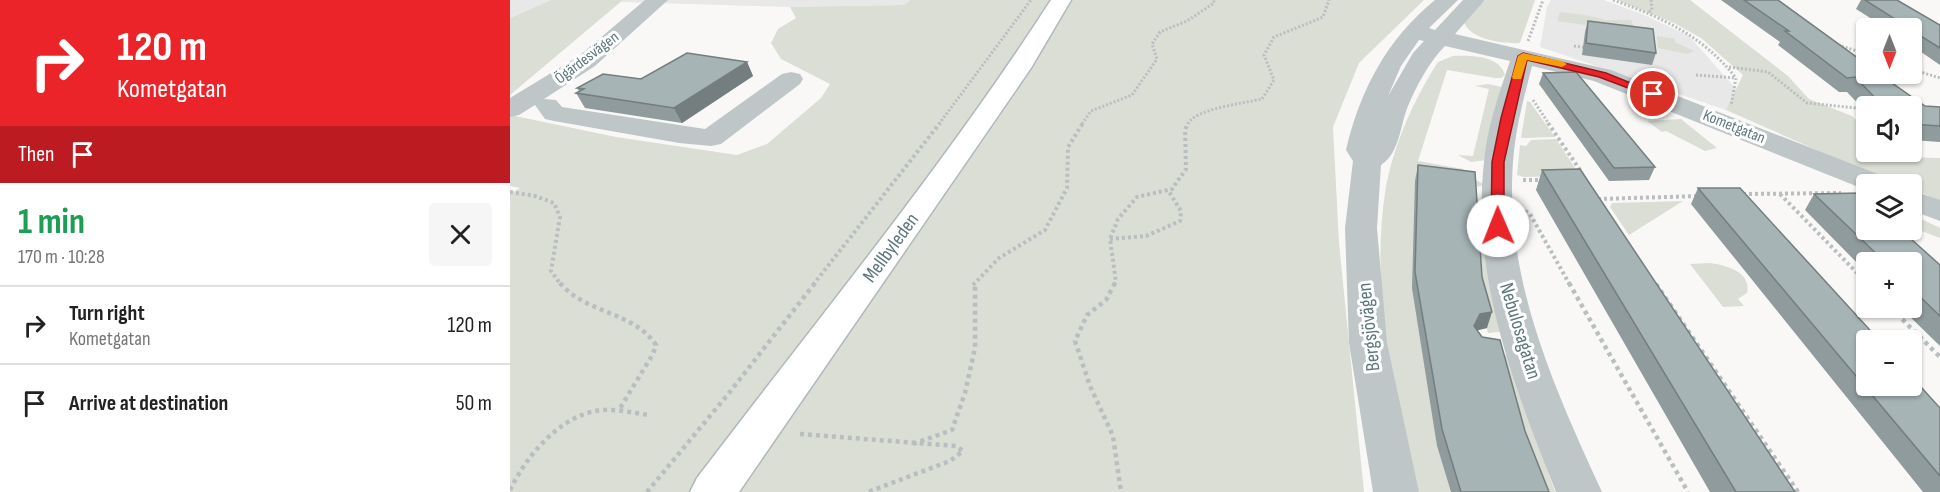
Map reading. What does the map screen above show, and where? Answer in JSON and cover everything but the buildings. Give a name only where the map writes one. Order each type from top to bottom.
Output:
[{"type":"main road","name":"Mellbyleden","points":[[713,492],[960,153],[1019,68],[1061,0]]},
{"type":"street","name":"Ögärdesvägen","points":[[526,106],[563,103],[576,82],[658,0]]},
{"type":"street","name":"Bergsjövägen","points":[[1396,492],[1368,343],[1361,228],[1367,161],[1378,154],[1395,106],[1425,52],[1427,34],[1448,0]]},
{"type":"street","name":"Bergsjövägen","points":[[1427,34],[1475,0]]},
{"type":"street","name":"Kometgatan","points":[[1427,34],[1602,75],[1856,176]]},
{"type":"street","name":"Nebulosagatan","points":[[1523,56],[1512,94],[1489,200],[1505,288],[1506,343],[1579,492]]},
{"type":"street","points":[[576,82],[600,76]]},
{"type":"street","points":[[526,106],[679,135],[711,138],[791,79]]},
{"type":"street","points":[[1922,204],[1940,211]]},
{"type":"path","points":[[647,492],[729,393],[972,82],[1031,0]]},
{"type":"path","points":[[913,444],[952,430],[965,393],[975,348],[973,285],[999,258],[1045,230],[1067,188],[1068,147],[1091,111],[1132,94],[1157,59],[1152,44],[1160,32],[1187,21],[1214,3],[1214,0]]},
{"type":"path","points":[[1121,492],[1113,436],[1090,386],[1075,341],[1087,315],[1106,300],[1116,282],[1110,239],[1118,219],[1137,197],[1172,189],[1186,169],[1185,130],[1190,119],[1202,113],[1262,99],[1274,80],[1264,55],[1274,38],[1323,17],[1329,0]]},
{"type":"path","points":[[1523,56],[1537,9],[1543,0]]},
{"type":"path","points":[[1613,0],[1649,12],[1696,37],[1713,49],[1736,78],[1729,114],[1722,122]]},
{"type":"path","points":[[1649,12],[1652,10],[1651,0]]},
{"type":"path","points":[[1830,42],[1856,51]]},
{"type":"path","points":[[1574,46],[1595,49]]},
{"type":"path","points":[[1729,67],[1768,72],[1807,103],[1856,108]]},
{"type":"path","points":[[1922,72],[1940,78]]},
{"type":"path","points":[[1696,75],[1736,78]]},
{"type":"path","points":[[1512,94],[1530,98],[1537,104],[1586,179]]},
{"type":"path","points":[[1498,162],[1515,180],[1545,180]]},
{"type":"path","points":[[1592,189],[1605,208]]},
{"type":"path","points":[[1110,239],[1134,239],[1166,230],[1180,221],[1181,211],[1168,190]]},
{"type":"path","points":[[510,192],[535,196],[554,203],[560,217],[551,271],[569,293],[639,326],[653,338],[656,345],[653,354],[619,410]]},
{"type":"path","points":[[1746,203],[1738,195],[1844,193]]},
{"type":"path","points":[[1780,194],[1856,272]]},
{"type":"path","points":[[1598,199],[1703,196]]},
{"type":"path","points":[[1489,200],[1522,209],[1530,214],[1688,492]]},
{"type":"path","points":[[1652,278],[1798,492]]},
{"type":"path","points":[[1901,318],[1940,357]]},
{"type":"path","points":[[510,490],[516,474],[529,459],[559,430],[583,415],[595,411],[619,410],[649,415]]},
{"type":"path","points":[[800,434],[956,446],[963,451],[950,461],[868,492]]},
{"type":"shaded area","points":[[510,0],[551,0],[510,18]]},
{"type":"shaded area","points":[[551,0],[623,0],[510,95],[510,18]]},
{"type":"shaded area","points":[[623,0],[911,0],[905,5],[790,7],[621,2]]},
{"type":"shaded area","points":[[911,0],[1424,0],[1359,63],[1333,127],[1339,243],[1364,492],[510,492],[510,194],[520,188],[510,186],[510,115],[616,137],[737,155],[767,144],[821,98],[830,84],[781,59],[771,43],[778,29],[796,18],[790,7],[904,5]]},
{"type":"shaded area","points":[[1486,0],[1535,0],[1520,43],[1488,40],[1467,28],[1464,22],[1471,12]]},
{"type":"shaded area","points":[[1551,0],[1604,0],[1642,14],[1689,36],[1736,89],[1726,110],[1540,47],[1547,7]]},
{"type":"shaded area","points":[[1617,0],[1690,0],[1788,76],[1809,99],[1852,116],[1856,120],[1856,162],[1922,162],[1922,158],[1940,158],[1940,201],[1922,193],[1922,174],[1873,174],[1726,110],[1743,75],[1701,38],[1674,23]]},
{"type":"shaded area","points":[[1560,12],[1605,20],[1631,20],[1634,27],[1593,26],[1557,21]]},
{"type":"shaded area","points":[[1657,36],[1675,39],[1675,42],[1694,51],[1687,54],[1658,48]]},
{"type":"shaded area","points":[[1453,56],[1475,56],[1491,60],[1502,68],[1505,75],[1495,78],[1447,70],[1418,161],[1463,169],[1470,182],[1476,180],[1485,185],[1471,188],[1415,181],[1437,446],[1451,492],[1412,492],[1386,343],[1380,268],[1381,230],[1388,176],[1405,124],[1438,62]]},
{"type":"shaded area","points":[[1488,84],[1502,87],[1487,160],[1471,162],[1458,155],[1473,156],[1489,89],[1475,86]]},
{"type":"shaded area","points":[[1527,101],[1530,102],[1555,137],[1521,138]]},
{"type":"shaded area","points":[[1681,119],[1717,148],[1705,151],[1666,131],[1662,132],[1647,121]]},
{"type":"shaded area","points":[[1556,139],[1575,168],[1569,176],[1524,177],[1517,175],[1520,145],[1526,146],[1531,140]]},
{"type":"shaded area","points":[[1472,200],[1484,204],[1501,331],[1499,332],[1488,333],[1478,294]]},
{"type":"shaded area","points":[[1683,201],[1629,235],[1610,207],[1612,203]]},
{"type":"shaded area","points":[[1922,219],[1940,228],[1940,238],[1922,231]]},
{"type":"shaded area","points":[[1710,263],[1730,268],[1746,280],[1747,293],[1738,299],[1744,306],[1723,307],[1690,264]]},
{"type":"shaded area","points":[[1501,353],[1508,356],[1555,492],[1535,492]]},
{"type":"slow traffic","points":[[1517,77],[1523,56],[1562,64]]},
{"type":"route","points":[[1498,226],[1498,162],[1506,118],[1523,56],[1602,75],[1653,94]]}]
